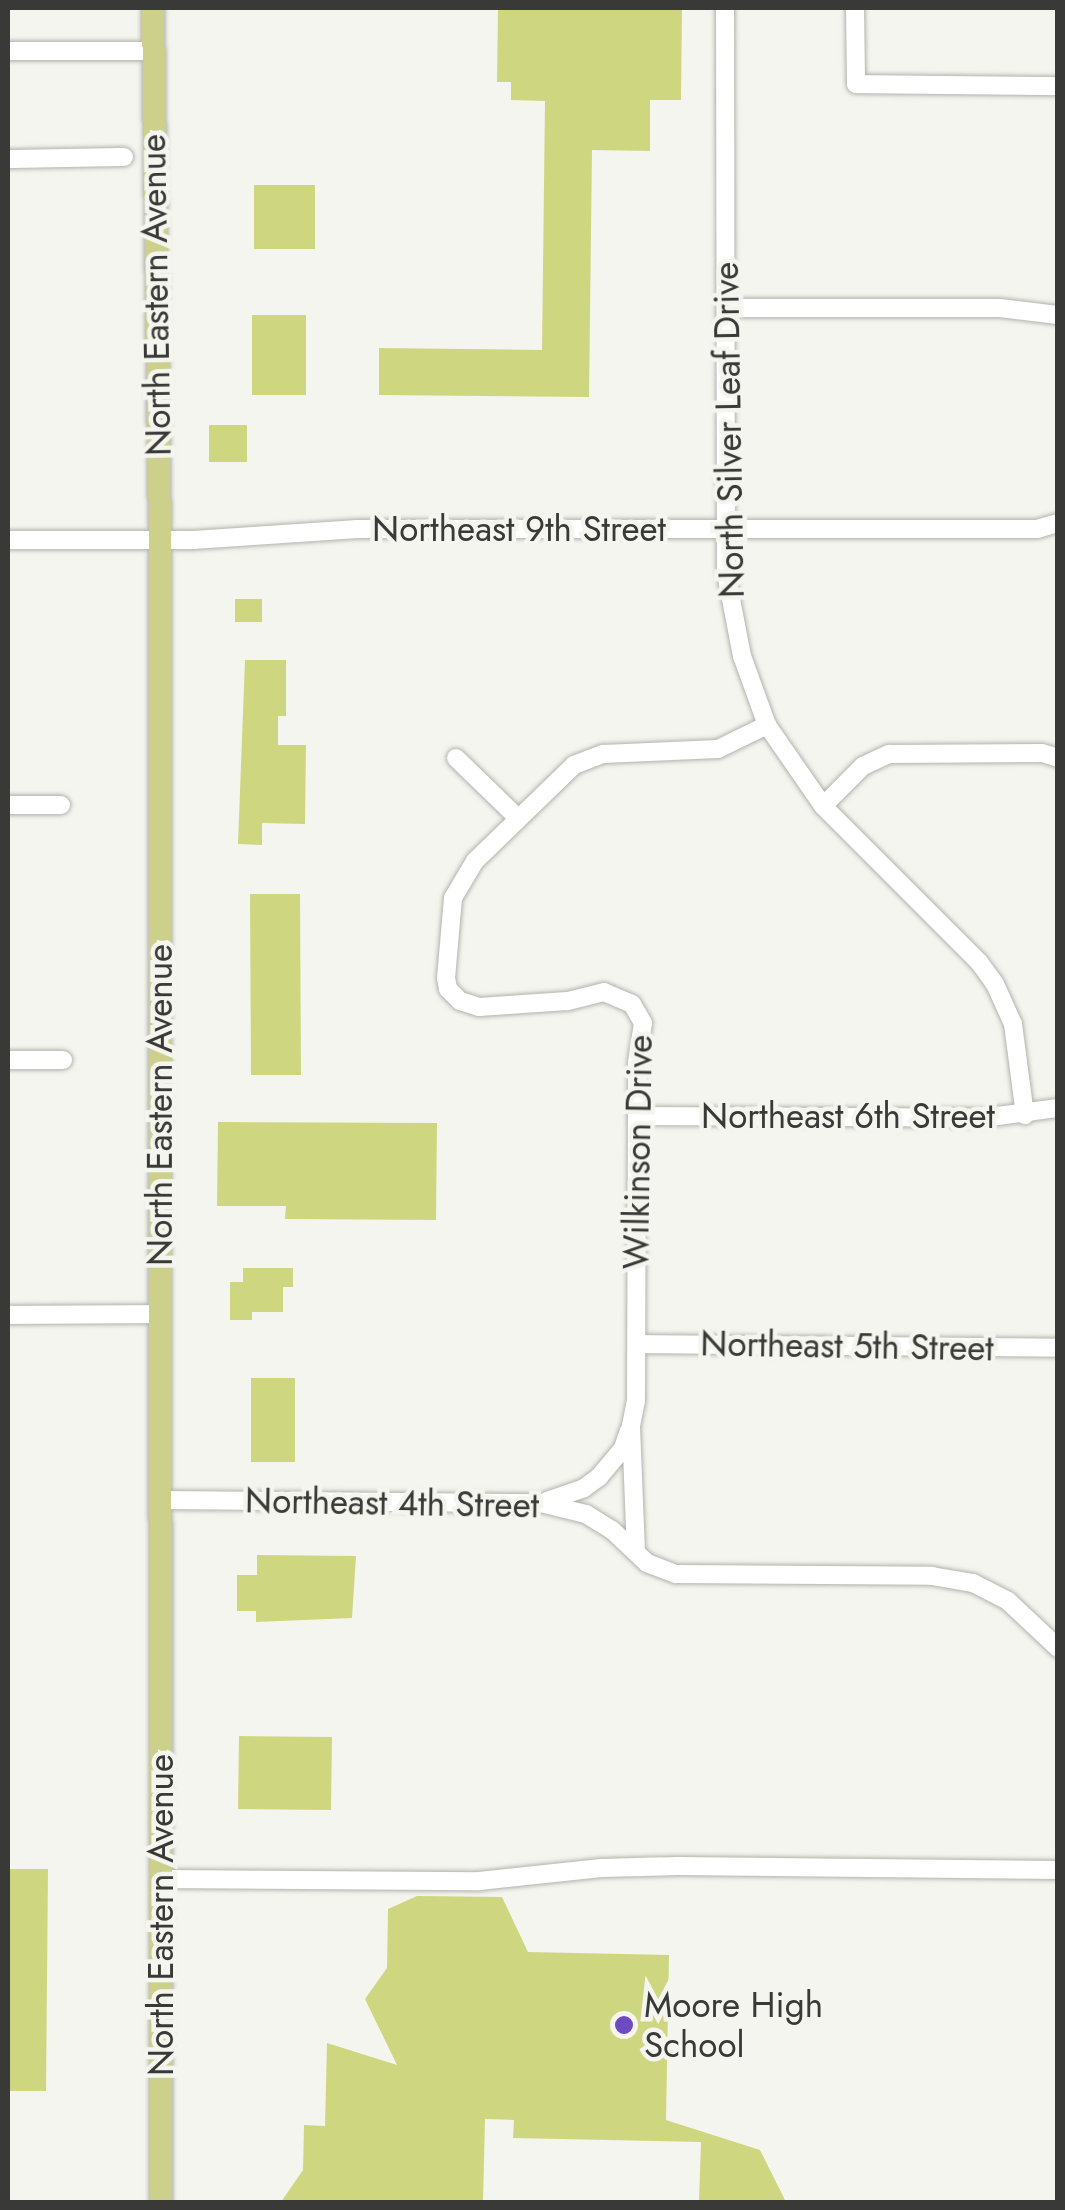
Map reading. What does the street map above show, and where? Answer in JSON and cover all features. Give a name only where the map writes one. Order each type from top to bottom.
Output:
[{"type":"main road","name":"North Eastern Avenue","points":[[153,8],[160,540],[162,2202]]},
{"type":"street","name":"North Silver Leaf Drive","points":[[726,8],[725,529],[735,625],[768,725],[823,806],[989,974],[1014,1024],[1025,1115]]},
{"type":"street","points":[[855,8],[856,84],[1058,86]]},
{"type":"street","points":[[8,51],[153,51]]},
{"type":"street","points":[[8,159],[124,158]]},
{"type":"street","points":[[727,308],[1000,308],[1056,315]]},
{"type":"street","name":"Northeast 9th Street","points":[[8,540],[160,540],[358,529],[1037,529],[1058,523]]},
{"type":"street","name":"Wilkinson Drive","points":[[636,1552],[632,1426],[642,1022],[624,999],[604,992],[567,1001],[480,1007],[460,1001],[448,989],[458,886],[560,775],[592,757],[718,749],[768,725]]},
{"type":"street","points":[[823,806],[862,766],[890,754],[1042,753],[1058,758]]},
{"type":"street","points":[[456,758],[518,818]]},
{"type":"street","points":[[8,805],[61,805]]},
{"type":"street","points":[[8,1060],[63,1060]]},
{"type":"street","name":"Northeast 6th Street","points":[[637,1116],[1025,1115],[1058,1108]]},
{"type":"street","points":[[8,1315],[160,1314]]},
{"type":"street","name":"Northeast 5th Street","points":[[637,1344],[1058,1348]]},
{"type":"street","points":[[541,1503],[584,1488],[599,1476],[622,1448],[632,1426]]},
{"type":"street","name":"Northeast 4th Street","points":[[161,1500],[541,1503],[586,1514],[661,1571],[676,1574],[932,1576],[973,1583],[1008,1600],[1058,1648]]},
{"type":"street","points":[[161,1878],[478,1881],[601,1868],[678,1866],[1058,1870]]},
{"type":"building","points":[[498,8],[682,8],[681,100],[650,100],[650,151],[592,150],[589,397],[379,395],[379,348],[542,350],[545,101],[511,100],[511,82],[497,82]]},
{"type":"building","points":[[254,185],[315,185],[315,249],[254,249]]},
{"type":"building","points":[[252,315],[306,315],[306,395],[252,395]]},
{"type":"building","points":[[209,425],[247,425],[247,462],[209,462]]},
{"type":"building","points":[[235,599],[262,599],[262,622],[235,622]]},
{"type":"building","points":[[245,660],[286,660],[286,716],[278,716],[278,745],[306,745],[305,824],[262,823],[262,845],[238,844]]},
{"type":"building","points":[[250,894],[300,894],[301,1075],[251,1075]]},
{"type":"building","points":[[218,1122],[437,1123],[436,1220],[285,1219],[286,1206],[217,1206]]},
{"type":"building","points":[[243,1268],[293,1268],[293,1287],[283,1287],[283,1312],[252,1312],[252,1320],[230,1320],[230,1282],[243,1282]]},
{"type":"building","points":[[251,1378],[295,1378],[295,1462],[251,1462]]},
{"type":"building","points":[[257,1555],[356,1556],[352,1618],[256,1622],[256,1611],[237,1611],[237,1575],[257,1575]]},
{"type":"building","points":[[239,1736],[332,1737],[331,1810],[238,1809]]},
{"type":"building","points":[[8,1869],[48,1869],[46,2091],[8,2091]]},
{"type":"building","points":[[417,1896],[502,1897],[528,1952],[669,1955],[666,2120],[760,2150],[786,2202],[699,2202],[701,2142],[513,2138],[514,2120],[485,2119],[483,2202],[281,2202],[303,2170],[304,2125],[325,2126],[327,2043],[397,2065],[365,1999],[387,1968],[388,1909]]},
{"type":"place","name":"Moore High School","points":[[624,2025]]}]
